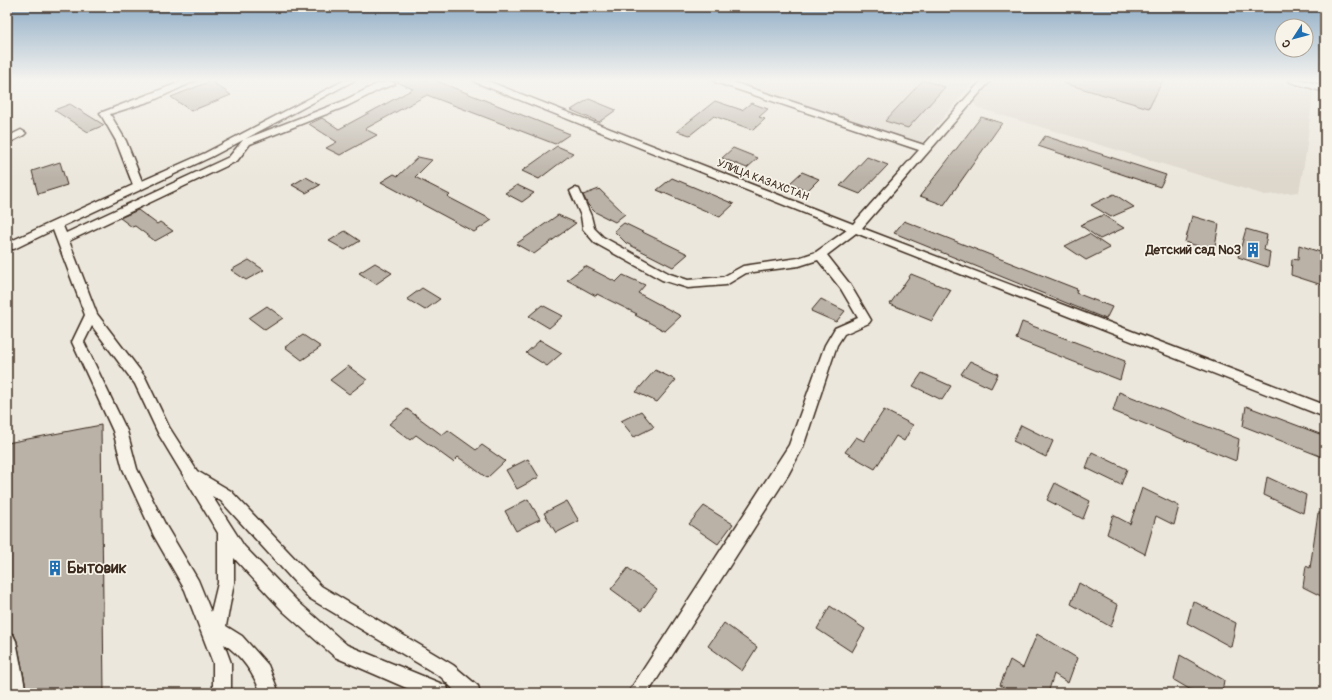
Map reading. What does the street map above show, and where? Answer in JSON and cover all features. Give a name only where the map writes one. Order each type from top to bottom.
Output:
[{"type":"street","points":[[106,113],[121,141],[139,187]]},
{"type":"street","points":[[8,246],[208,155],[289,113]]},
{"type":"street","points":[[63,239],[234,159],[247,142],[320,113]]},
{"type":"street","name":"УЛИЦА КАЗАХСТАН","points":[[561,113],[1325,412]]},
{"type":"street","points":[[816,113],[925,149]]},
{"type":"street","points":[[576,191],[586,216],[589,229],[599,240],[666,277],[688,284],[726,280],[744,270],[799,262],[820,255],[855,229],[958,113]]},
{"type":"street","points":[[7,142],[21,133]]},
{"type":"street","points":[[57,225],[91,315],[140,382],[164,431],[238,551],[290,606],[341,651],[440,693]]},
{"type":"street","points":[[637,693],[783,470],[796,447],[831,345],[839,332],[865,320],[855,300],[838,275],[820,255]]},
{"type":"street","points":[[91,315],[78,342],[120,431],[130,469],[160,531],[192,586],[216,638],[222,663],[222,693]]},
{"type":"street","points":[[191,475],[226,496],[315,592],[447,671],[471,693]]},
{"type":"street","points":[[216,638],[226,583],[226,531]]},
{"type":"street","points":[[216,638],[236,642],[262,671],[270,693]]},
{"type":"street","points":[[7,641],[17,693]]},
{"type":"shaded area","points":[[816,113],[947,113],[919,146]]},
{"type":"shaded area","points":[[993,113],[1311,113],[1306,153],[1299,192],[1265,195]]},
{"type":"building","points":[[58,113],[84,113],[104,125],[88,132]]},
{"type":"building","points":[[369,113],[395,113],[365,129],[377,135],[340,155],[326,148],[337,142],[309,124],[322,118],[339,129]]},
{"type":"building","points":[[473,113],[516,113],[570,134],[555,144]]},
{"type":"building","points":[[577,113],[612,113],[599,122]]},
{"type":"building","points":[[700,113],[764,113],[759,117],[765,119],[753,130],[714,116],[690,135],[677,131]]},
{"type":"building","points":[[893,113],[922,113],[908,128],[885,121]]},
{"type":"building","points":[[981,117],[1002,123],[944,205],[920,196]]},
{"type":"building","points":[[1045,136],[1166,175],[1160,187],[1038,146]]},
{"type":"building","points":[[557,146],[573,153],[539,179],[522,171]]},
{"type":"building","points":[[733,148],[758,158],[747,168],[722,158]]},
{"type":"building","points":[[418,157],[432,160],[415,177],[450,195],[448,197],[492,220],[474,232],[381,182],[394,174],[398,176]]},
{"type":"building","points":[[867,157],[888,165],[860,194],[840,186]]},
{"type":"building","points":[[60,162],[67,185],[38,194],[32,171]]},
{"type":"building","points":[[802,172],[819,179],[807,191],[789,184]]},
{"type":"building","points":[[306,177],[320,185],[306,193],[292,185]]},
{"type":"building","points":[[672,178],[734,204],[720,217],[657,190]]},
{"type":"building","points":[[517,185],[534,193],[522,202],[505,193]]},
{"type":"building","points":[[599,189],[625,214],[615,222],[595,212],[588,205],[583,195]]},
{"type":"building","points":[[1114,194],[1134,207],[1111,217],[1091,205]]},
{"type":"building","points":[[138,210],[157,224],[160,222],[173,231],[155,241],[135,226],[132,227],[120,218]]},
{"type":"building","points":[[558,215],[576,223],[534,254],[516,244]]},
{"type":"building","points":[[1103,215],[1124,228],[1100,239],[1080,225]]},
{"type":"building","points":[[1192,216],[1219,224],[1214,251],[1185,242]]},
{"type":"building","points":[[904,221],[1077,289],[1076,293],[1112,307],[1106,319],[894,233]]},
{"type":"building","points":[[624,223],[688,254],[673,267],[626,243],[614,231]]},
{"type":"building","points":[[1246,229],[1267,235],[1264,250],[1270,252],[1268,267],[1238,257]]},
{"type":"building","points":[[345,231],[360,241],[345,250],[329,241]]},
{"type":"building","points":[[1089,234],[1110,248],[1086,260],[1065,246]]},
{"type":"building","points":[[1299,245],[1323,253],[1321,269],[1325,270],[1325,286],[1291,275],[1292,259],[1298,260]]},
{"type":"building","points":[[249,260],[264,270],[246,280],[231,270]]},
{"type":"building","points":[[375,263],[392,273],[376,284],[359,273]]},
{"type":"building","points":[[585,266],[616,282],[623,275],[645,285],[638,293],[681,316],[665,331],[635,315],[637,314],[597,294],[596,296],[567,280]]},
{"type":"building","points":[[911,274],[951,290],[932,321],[890,304]]},
{"type":"building","points":[[422,288],[440,299],[425,310],[407,299]]},
{"type":"building","points":[[821,299],[845,311],[836,322],[811,311]]},
{"type":"building","points":[[542,305],[563,316],[549,328],[529,316]]},
{"type":"building","points":[[267,306],[283,318],[265,330],[249,318]]},
{"type":"building","points":[[1022,322],[1125,361],[1120,380],[1016,339]]},
{"type":"building","points":[[303,335],[321,347],[302,360],[285,347]]},
{"type":"building","points":[[540,340],[562,353],[547,366],[526,353]]},
{"type":"building","points":[[970,361],[998,374],[991,388],[961,374]]},
{"type":"building","points":[[348,366],[367,380],[349,394],[330,380]]},
{"type":"building","points":[[655,370],[676,380],[657,402],[636,392]]},
{"type":"building","points":[[922,373],[951,386],[942,400],[913,386]]},
{"type":"building","points":[[1119,392],[1239,439],[1236,461],[1113,411]]},
{"type":"building","points":[[1246,406],[1325,436],[1325,458],[1243,426]]},
{"type":"building","points":[[407,409],[442,435],[448,430],[476,450],[482,445],[505,461],[487,478],[458,457],[453,462],[416,435],[410,440],[389,424]]},
{"type":"building","points":[[884,410],[913,425],[904,441],[896,436],[875,469],[845,452],[856,437],[864,441]]},
{"type":"building","points":[[641,411],[654,427],[634,437],[621,421]]},
{"type":"building","name":"Бытовик","points":[[101,425],[104,693],[27,693],[17,641],[14,634],[7,631],[7,443]]},
{"type":"building","points":[[1021,425],[1053,441],[1046,457],[1013,441]]},
{"type":"building","points":[[1092,452],[1127,469],[1121,485],[1086,468]]},
{"type":"building","points":[[528,459],[539,477],[517,489],[506,470]]},
{"type":"building","points":[[1267,477],[1306,495],[1303,513],[1264,495]]},
{"type":"building","points":[[1055,483],[1090,501],[1083,519],[1047,500]]},
{"type":"building","points":[[1142,488],[1179,506],[1174,525],[1156,516],[1145,554],[1107,534],[1113,515],[1130,524]]},
{"type":"building","points":[[528,499],[540,519],[516,531],[505,511]]},
{"type":"building","points":[[567,501],[579,521],[556,533],[544,513]]},
{"type":"building","points":[[704,506],[733,524],[718,544],[689,524]]},
{"type":"building","points":[[1318,513],[1325,513],[1325,598],[1303,587],[1306,566],[1310,568]]},
{"type":"building","points":[[628,568],[657,590],[641,611],[611,589]]},
{"type":"building","points":[[1079,583],[1118,605],[1111,627],[1071,604]]},
{"type":"building","points":[[1193,601],[1236,623],[1231,647],[1187,623]]},
{"type":"building","points":[[830,606],[865,629],[852,652],[817,629]]},
{"type":"building","points":[[724,623],[757,647],[742,671],[708,646]]},
{"type":"building","points":[[1037,634],[1077,658],[1068,683],[1054,674],[1048,693],[1013,693],[1000,685],[1010,660],[1023,668]]},
{"type":"building","points":[[1180,655],[1224,680],[1222,693],[1196,693],[1174,680]]},
{"type":"place","name":"Детский сад №3","points":[[1253,250]]},
{"type":"place","name":"Бытовик","points":[[55,568]]}]
